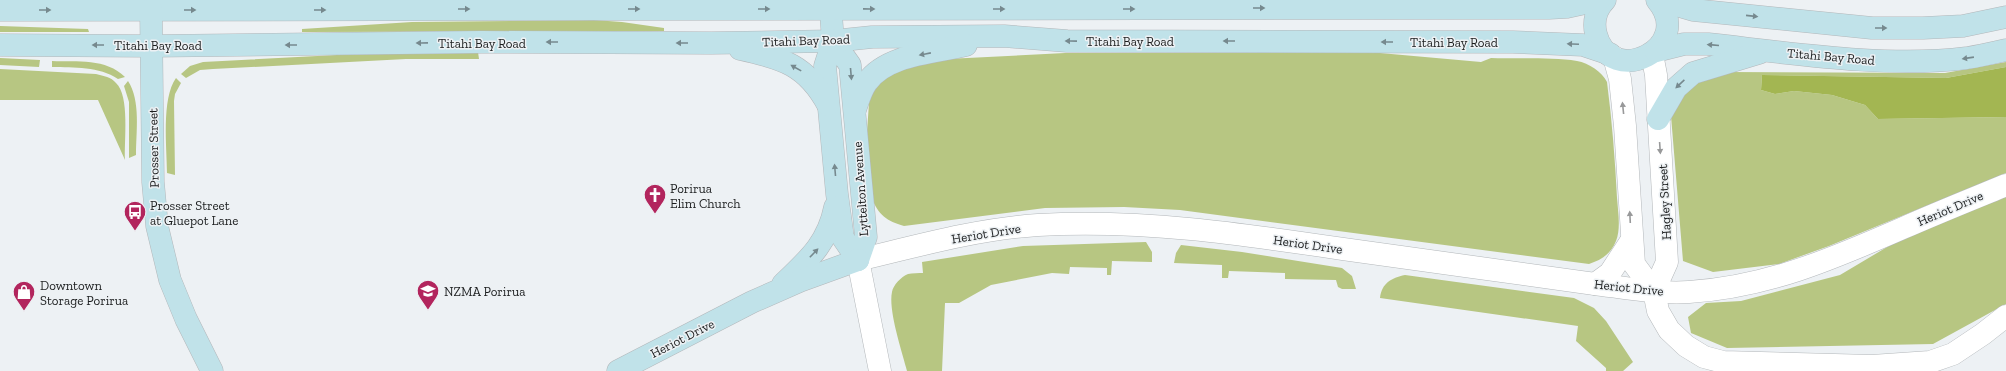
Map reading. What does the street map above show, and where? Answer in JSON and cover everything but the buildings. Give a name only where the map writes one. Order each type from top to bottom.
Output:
[{"type":"main road","points":[[0,10],[830,4],[1549,8],[1599,0]]},
{"type":"main road","points":[[1605,0],[1596,16],[1595,31],[1600,44],[1612,56]]},
{"type":"main road","points":[[1658,0],[1699,11],[1872,28],[1963,26],[2006,18]]},
{"type":"main road","points":[[1654,52],[1663,41],[1666,28],[1666,16],[1658,0]]},
{"type":"main road","name":"Lyttelton Avenue","points":[[830,4],[833,40],[825,66],[837,194],[842,238],[858,260]]},
{"type":"main road","name":"Prosser Street","points":[[151,10],[153,182],[157,226],[170,280],[186,319],[212,371]]},
{"type":"main road","points":[[854,113],[866,83],[879,69],[896,60],[1004,36]]},
{"type":"main road","name":"Titahi Bay Road","points":[[0,45],[151,46],[481,42],[711,43],[833,40],[872,37],[1004,36],[1075,41],[1513,42],[1583,45],[1630,61],[1645,58],[1654,52],[1684,44],[1708,44],[1870,60],[1923,61],[1967,58],[2006,50]]},
{"type":"main road","name":"Lyttelton Avenue","points":[[833,40],[850,65],[866,237],[858,260]]},
{"type":"main road","points":[[711,43],[745,50],[793,66],[805,73],[820,90],[829,108]]},
{"type":"main road","points":[[1658,119],[1676,88],[1693,74],[1768,50]]},
{"type":"main road","points":[[776,291],[819,248],[830,226],[837,194]]},
{"type":"main road","name":"Heriot Drive","points":[[618,371],[776,291],[858,260]]},
{"type":"street","name":"Hagley Street","points":[[1654,52],[1667,262],[1654,291]]},
{"type":"street","points":[[1612,56],[1620,79],[1625,126],[1631,241],[1634,264],[1654,291],[1658,311],[1670,330],[1686,346],[1704,357],[1723,362],[1872,366],[1930,362],[1953,354],[1983,334],[2006,316]]},
{"type":"street","name":"Heriot Drive","points":[[858,260],[980,233],[1036,226],[1124,224],[1241,234],[1595,284],[1654,291],[1689,292],[1753,283],[1783,276],[1840,256],[2006,185]]},
{"type":"street","points":[[1595,284],[1610,272],[1631,241]]},
{"type":"street","points":[[858,260],[880,371]]},
{"type":"green space","points":[[594,20],[664,28],[664,31],[302,32],[302,29],[412,22]]},
{"type":"green space","points":[[0,26],[88,29],[89,32],[0,32]]},
{"type":"green space","points":[[395,52],[478,52],[479,59],[406,59],[213,69],[200,70],[186,78],[181,74],[190,66],[203,62]]},
{"type":"green space","points":[[1065,53],[1380,53],[1481,62],[1491,58],[1557,59],[1582,62],[1598,71],[1607,82],[1613,140],[1619,226],[1618,236],[1614,246],[1605,256],[1598,261],[1589,264],[1180,210],[1124,207],[1045,208],[904,226],[893,222],[880,213],[872,198],[867,132],[869,103],[874,89],[885,78],[897,70],[947,59]]},
{"type":"green space","points":[[0,58],[40,60],[39,67],[0,65]]},
{"type":"green space","points":[[52,61],[91,62],[109,67],[125,77],[118,79],[103,72],[86,68],[52,67]]},
{"type":"green space","points":[[2006,62],[2006,67],[1946,78],[1762,75],[1761,90],[1775,94],[1794,91],[1832,95],[1865,105],[1878,119],[2006,117],[2006,173],[1829,246],[1779,264],[1713,272],[1683,261],[1671,116],[1691,85],[1723,72],[1945,73]]},
{"type":"green space","points":[[2006,67],[2006,117],[1878,119],[1865,105],[1832,95],[1794,91],[1775,94],[1761,90],[1762,75],[1946,78]]},
{"type":"green space","points":[[0,69],[96,74],[112,79],[120,89],[125,108],[125,160],[98,100],[0,100]]},
{"type":"green space","points":[[176,78],[181,83],[175,94],[174,101],[175,175],[167,173],[166,124],[168,98],[171,87]]},
{"type":"green space","points":[[128,81],[135,98],[137,117],[136,155],[129,158],[129,102],[124,86]]},
{"type":"green space","points":[[2006,196],[2006,304],[1933,344],[1727,348],[1691,333],[1688,317],[1706,303],[1741,301],[1840,275],[1914,231]]},
{"type":"green space","points":[[1146,242],[1152,252],[1152,262],[1112,261],[1111,275],[1107,275],[1107,268],[1070,267],[1069,274],[1052,273],[991,285],[959,303],[945,303],[942,371],[907,371],[894,320],[891,300],[892,292],[896,284],[905,275],[911,273],[923,273],[922,262],[1023,246]]},
{"type":"green space","points":[[1181,245],[1242,252],[1342,268],[1352,276],[1356,289],[1342,289],[1338,287],[1336,280],[1285,279],[1285,273],[1229,271],[1228,278],[1222,278],[1222,265],[1174,263],[1176,253]]},
{"type":"green space","points":[[1405,275],[1574,298],[1594,308],[1606,321],[1633,362],[1623,371],[1606,371],[1606,368],[1576,341],[1578,326],[1380,298],[1383,288],[1388,282]]},
{"type":"place","name":"Porirua Elim Church","points":[[655,214]]},
{"type":"place","name":"Prosser Street at Gluepot Lane","points":[[135,232]]},
{"type":"place","name":"NZMA Porirua","points":[[428,310]]},
{"type":"place","name":"Downtown Storage Porirua","points":[[24,312]]}]
